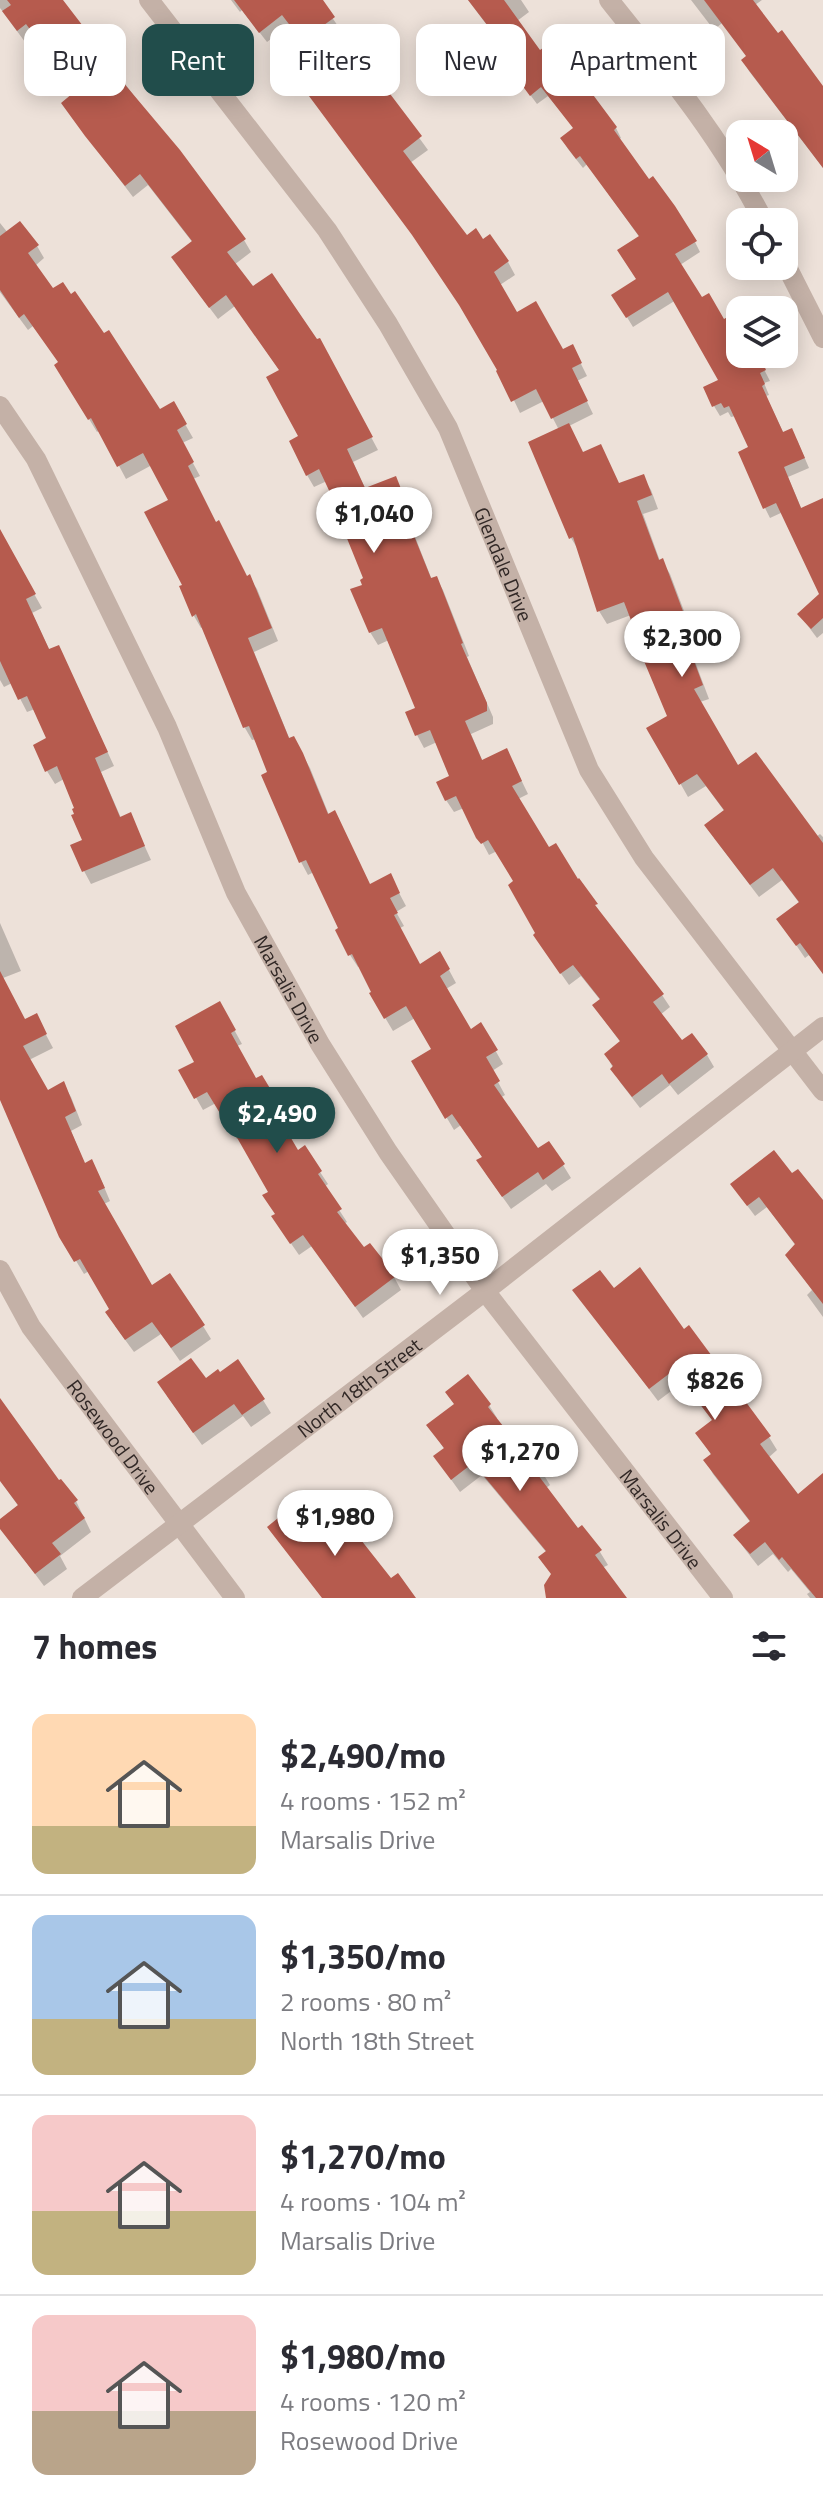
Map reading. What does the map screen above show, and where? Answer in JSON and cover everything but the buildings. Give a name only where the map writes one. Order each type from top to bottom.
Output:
[{"type":"street","name":"Glendale Drive","points":[[149,0],[327,230],[388,324],[448,428],[589,770],[644,858],[823,1091]]},
{"type":"street","points":[[609,0],[694,106],[757,208]]},
{"type":"street","points":[[794,280],[823,338]]},
{"type":"street","name":"Marsalis Drive","points":[[0,406],[36,459],[167,727],[236,893],[320,1044],[388,1152],[485,1291],[723,1598]]},
{"type":"street","name":"North 18th Street","points":[[82,1598],[179,1521],[485,1291],[823,1027]]},
{"type":"street","name":"Rosewood Drive","points":[[0,1270],[31,1327],[235,1598]]}]
